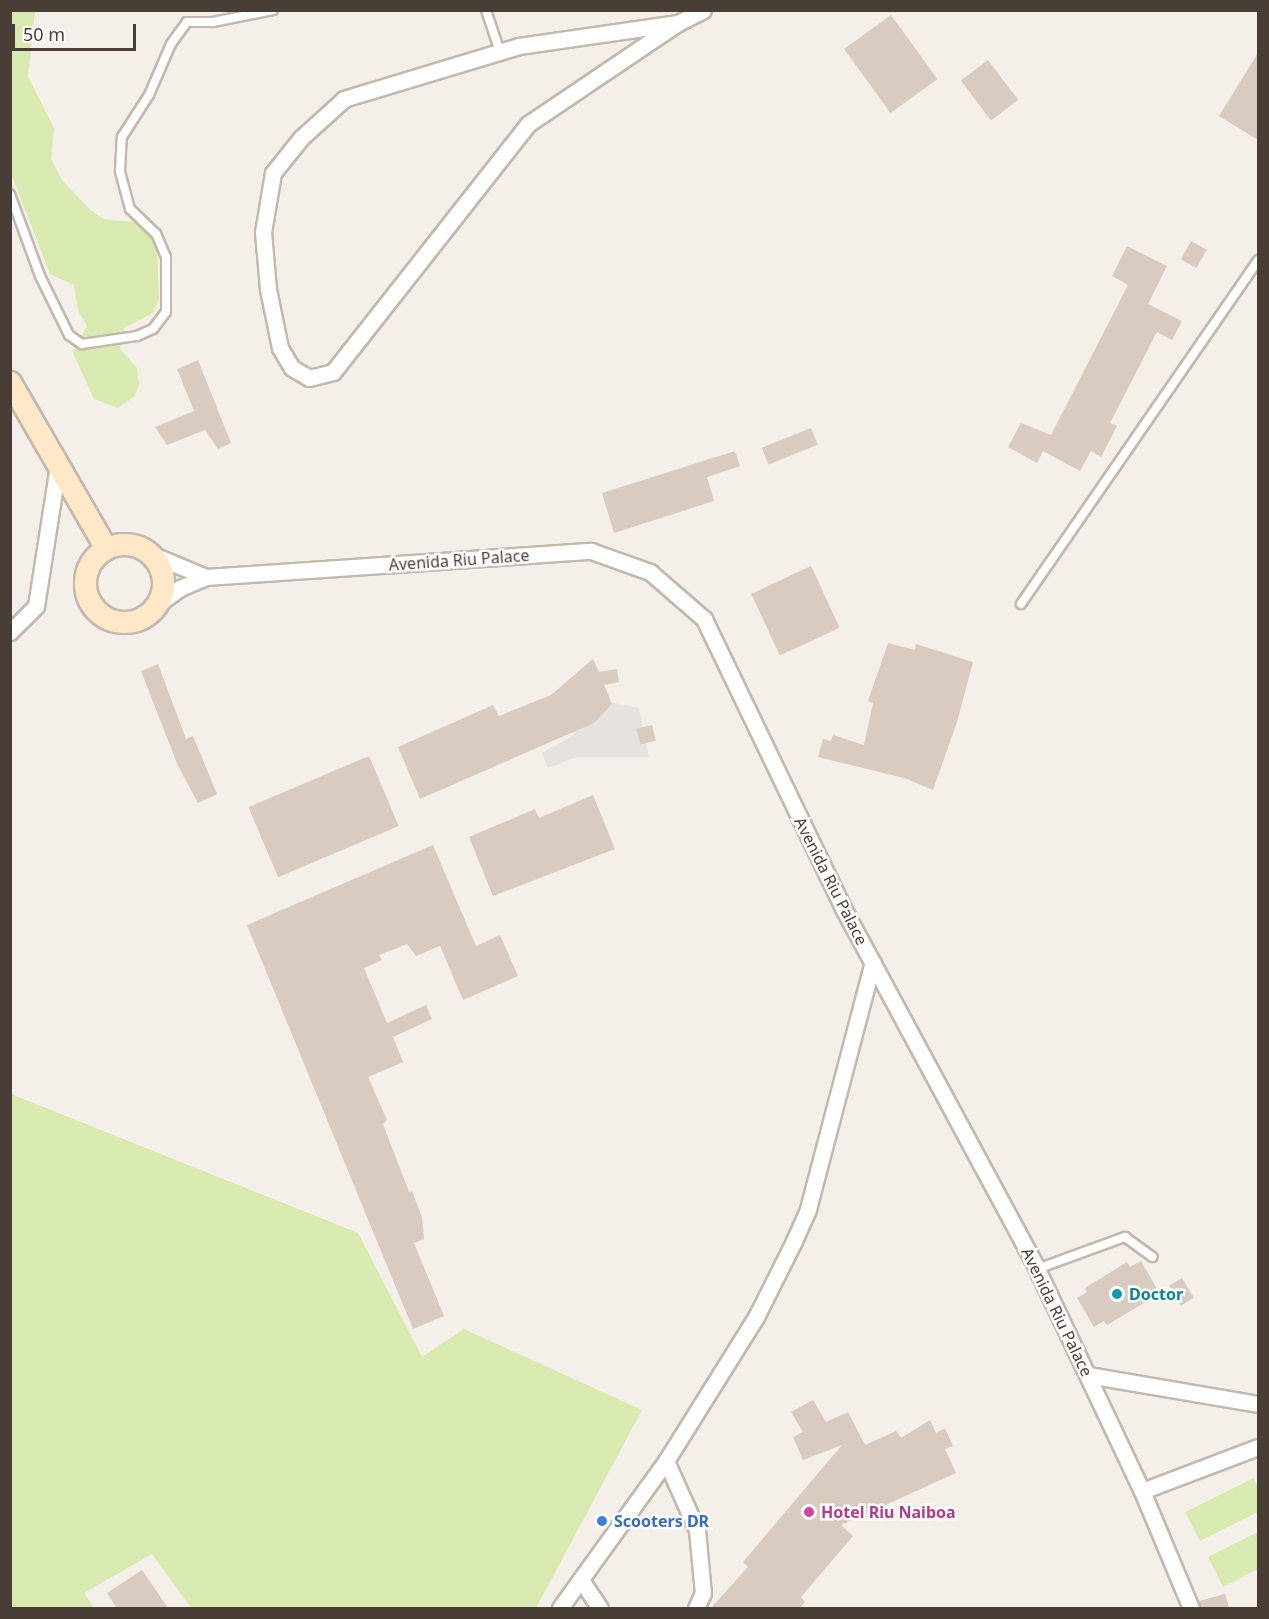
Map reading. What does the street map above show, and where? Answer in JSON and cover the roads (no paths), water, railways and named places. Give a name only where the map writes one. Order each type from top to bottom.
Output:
[{"type":"street","points":[[678,23],[500,52],[344,99],[301,138],[273,173],[263,232],[268,289],[280,348],[292,368],[309,378],[333,372],[528,124],[678,23],[703,10]]},
{"type":"street","points":[[10,382],[106,548]]},
{"type":"street","points":[[10,632],[36,606],[58,465]]},
{"type":"street","points":[[130,544],[153,555],[163,578],[158,604],[150,614],[125,623],[112,621],[96,610],[86,593],[85,580],[88,567],[106,548],[130,544]]},
{"type":"street","name":"Avenida Riu Palace","points":[[158,604],[206,577],[591,551],[650,572],[704,619],[774,768],[873,963],[1037,1269],[1142,1491],[1191,1608]]},
{"type":"street","name":"Avenida Riu Palace","points":[[153,555],[206,577]]},
{"type":"street","points":[[560,1608],[666,1461],[756,1317],[808,1209],[873,963]]},
{"type":"street","points":[[1088,1375],[1258,1404]]},
{"type":"street","points":[[1142,1491],[1258,1448]]},
{"type":"street","points":[[666,1461],[697,1530],[703,1593],[696,1608]]},
{"type":"street","points":[[580,1580],[600,1608]]},
{"type":"lane","points":[[10,194],[40,276],[69,335],[82,344],[137,336],[153,329],[166,312],[166,257],[156,234],[130,209],[120,171],[122,137],[149,95],[171,44],[187,22],[213,22],[273,10]]},
{"type":"lane","points":[[486,10],[500,52]]},
{"type":"lane","points":[[1021,604],[1258,260]]},
{"type":"lane","points":[[1037,1269],[1125,1237],[1153,1257]]},
{"type":"place","name":"Doctor","points":[[1117,1294]]},
{"type":"place","name":"Hotel Riu Naiboa","points":[[809,1512]]},
{"type":"place","name":"Scooters DR","points":[[602,1521]]}]
